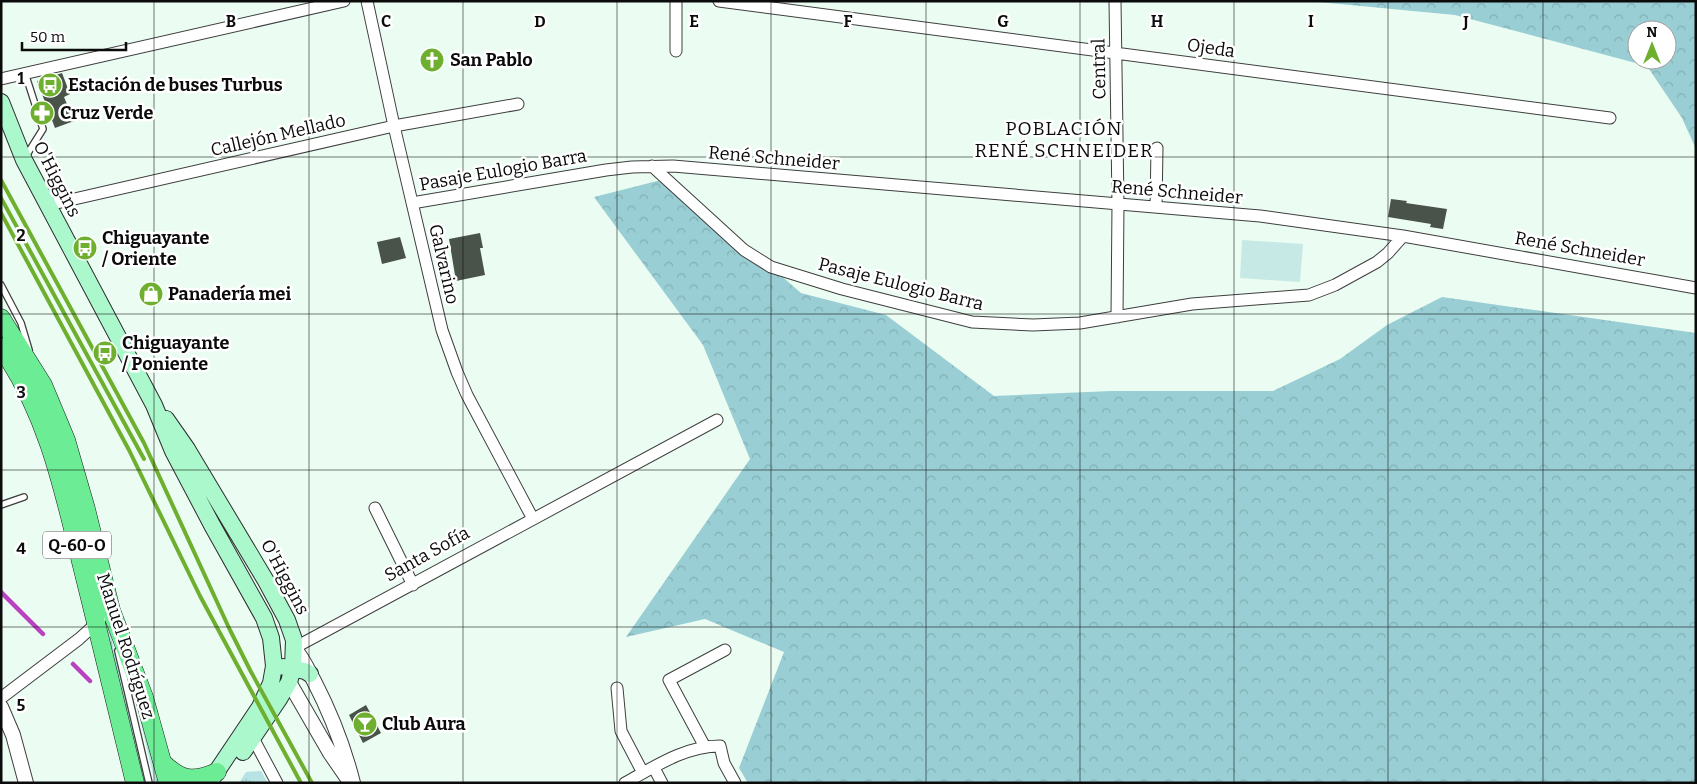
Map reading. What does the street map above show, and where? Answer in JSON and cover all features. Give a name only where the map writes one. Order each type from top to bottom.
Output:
[{"type":"main road","name":"O'Higgins","points":[[1,102],[24,160],[154,405],[178,460],[264,618],[271,638],[274,666]]},
{"type":"main road","name":"Manuel Rodríguez","points":[[1,318],[35,371],[49,398],[66,440],[79,483],[111,610],[144,697],[168,783]]},
{"type":"main road","name":"Manuel Rodríguez","points":[[1,347],[27,389],[51,447],[135,783]]},
{"type":"main road","name":"O'Higgins","points":[[154,405],[182,442],[258,566],[289,625],[294,640],[294,648]]},
{"type":"main road","points":[[216,779],[252,738],[280,699],[291,675],[294,648]]},
{"type":"main road","points":[[216,779],[265,697],[271,683],[274,666],[291,675],[305,671],[310,674]]},
{"type":"main road","points":[[162,762],[174,773],[184,778],[201,777],[216,779]]},
{"type":"street","points":[[1,79],[344,1]]},
{"type":"street","name":"Galvarino","points":[[367,1],[438,312],[457,372],[474,410],[533,519]]},
{"type":"street","points":[[676,1],[676,51]]},
{"type":"street","name":"Ojeda","points":[[719,1],[1610,118]]},
{"type":"street","name":"Central","points":[[1115,1],[1118,204],[1117,317]]},
{"type":"street","name":"Callejón Mellado","points":[[48,205],[394,126],[518,104]]},
{"type":"street","points":[[1156,207],[1157,148]]},
{"type":"street","name":"René Schneider","points":[[652,166],[673,166],[1260,216],[1403,236],[1696,288]]},
{"type":"street","name":"Pasaje Eulogio Barra","points":[[412,203],[606,170],[652,166],[744,250],[782,272],[972,322],[1014,325],[1057,325],[1098,321],[1192,304],[1309,295],[1335,285],[1377,262],[1388,254],[1403,236]]},
{"type":"street","name":"Santa Sofía","points":[[294,648],[717,420]]},
{"type":"street","points":[[375,508],[413,584]]},
{"type":"street","points":[[1,698],[79,639],[111,610]]},
{"type":"street","name":"O'Higgins","points":[[294,648],[299,653],[310,674],[342,745],[352,783]]},
{"type":"street","points":[[705,747],[669,680],[726,650]]},
{"type":"street","name":"O'Higgins","points":[[291,675],[330,753],[352,783]]},
{"type":"street","points":[[617,688],[621,731],[643,773]]},
{"type":"street","points":[[1,707],[13,735],[26,783]]},
{"type":"street","points":[[252,738],[278,783]]},
{"type":"street","points":[[624,783],[679,754],[705,747],[720,746],[724,763],[735,783]]},
{"type":"street","points":[[654,768],[662,783]]},
{"type":"lane","points":[[24,160],[43,129],[25,73]]},
{"type":"lane","points":[[1,286],[21,323],[35,371]]},
{"type":"lane","points":[[1,505],[24,497]]},
{"type":"lane","points":[[111,610],[118,652],[149,783]]},
{"type":"green space","points":[[1308,1],[1696,1],[1696,149],[1682,118],[1650,70],[1677,70],[1677,20],[1627,20],[1627,61],[1455,15]]},
{"type":"green space","points":[[669,178],[801,293],[886,315],[994,396],[1111,391],[1273,391],[1340,359],[1387,325],[1442,297],[1696,333],[1696,783],[748,783],[739,768],[784,652],[705,619],[626,637],[750,459],[703,345],[594,197]]},
{"type":"green space","points":[[107,628],[109,628],[147,783],[142,783]]},
{"type":"green space","points":[[133,689],[161,783],[155,783]]},
{"type":"green space","points":[[261,771],[268,783],[239,783],[246,772]]},
{"type":"shaded area","points":[[1242,240],[1303,244],[1300,282],[1240,278]]},
{"type":"building","points":[[62,73],[70,94],[64,97],[74,121],[55,128],[37,81]]},
{"type":"building","points":[[1391,199],[1447,209],[1443,229],[1430,227],[1431,224],[1388,217]]},
{"type":"building","points":[[480,233],[483,248],[480,248],[485,275],[456,281],[449,239]]},
{"type":"building","points":[[400,237],[406,258],[382,264],[377,242]]},
{"type":"building","name":"Club Aura","points":[[366,705],[381,733],[363,743],[349,715]]},
{"type":"waterway","points":[[1,592],[43,634]]},
{"type":"waterway","points":[[73,664],[90,681]]},
{"type":"railway","points":[[1,180],[144,443],[229,628],[312,783]]},
{"type":"railway","points":[[1,198],[144,459]]},
{"type":"railway","points":[[1,213],[129,450],[200,596],[301,783]]},
{"type":"place","name":"San Pablo","points":[[432,60]]},
{"type":"place","name":"Estación de buses Turbus","points":[[50,85]]},
{"type":"place","name":"Cruz Verde","points":[[42,113]]},
{"type":"place","name":"Chiguayante / Oriente","points":[[85,248]]},
{"type":"place","name":"Panadería mei","points":[[151,294]]},
{"type":"place","name":"Chiguayante / Poniente","points":[[105,353]]},
{"type":"place","name":"Club Aura","points":[[365,724]]},
{"type":"district","name":"POBLACIÓN RENÉ SCHNEIDER","points":[[1064,139]]}]
